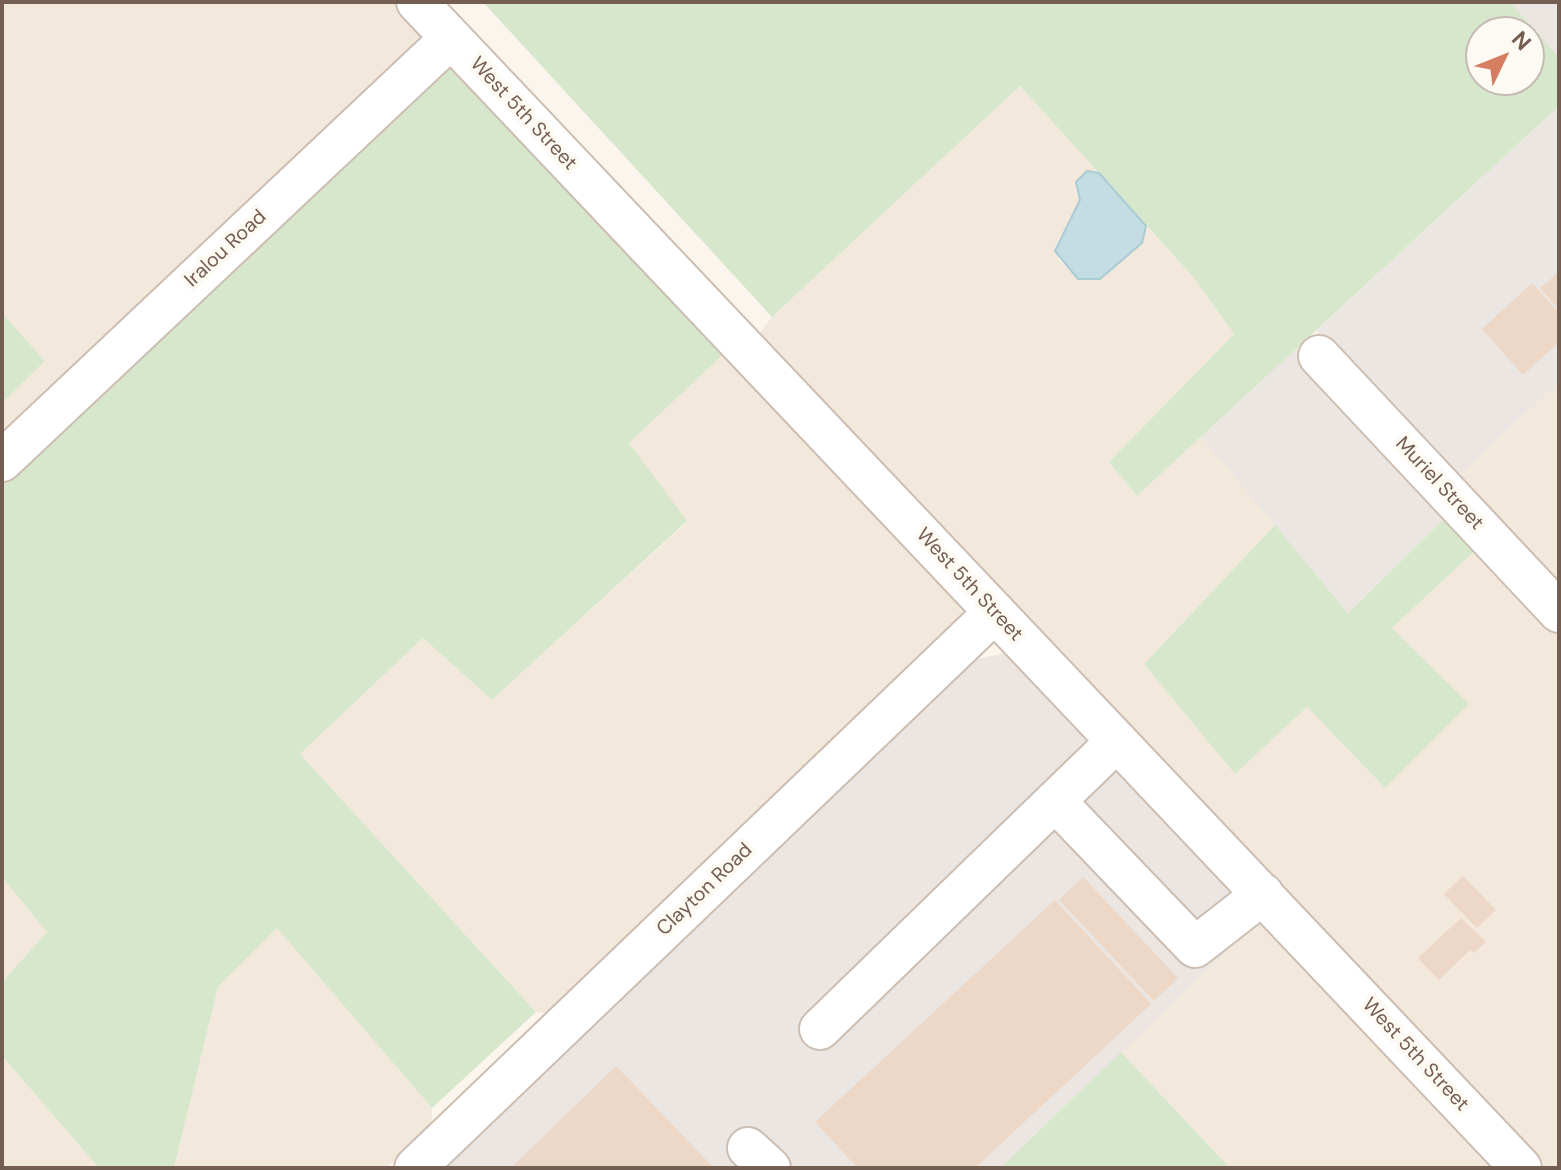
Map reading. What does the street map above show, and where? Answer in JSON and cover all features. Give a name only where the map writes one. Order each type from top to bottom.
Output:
[{"type":"street","name":"West 5th Street","points":[[417,2],[1521,1168]]},
{"type":"street","name":"Iralou Road","points":[[2,461],[451,38]]},
{"type":"street","name":"Muriel Street","points":[[1319,356],[1559,612]]},
{"type":"street","name":"Clayton Road","points":[[415,1168],[995,612]]},
{"type":"street","points":[[820,1029],[1117,741]]},
{"type":"street","points":[[1055,801],[1195,947],[1263,894]]},
{"type":"shaded area","points":[[2,2],[402,2],[417,18],[425,44],[2,446],[2,403],[45,361],[2,313]]},
{"type":"shaded area","points":[[1510,2],[1559,2],[1559,57],[1545,41],[1545,16],[1522,16]]},
{"type":"shaded area","points":[[1020,86],[1099,173],[1087,171],[1076,191],[1081,200],[1070,226],[1059,239],[1055,251],[1058,259],[1078,279],[1100,279],[1142,243],[1146,226],[1194,278],[1234,334],[1109,462],[1137,496],[1201,437],[1275,525],[1144,664],[1235,773],[1307,707],[1384,787],[1392,628],[1477,549],[1559,635],[1559,1168],[1536,1168],[757,337],[772,317]]},
{"type":"shaded area","points":[[1559,106],[1559,382],[1456,478],[1316,331]]},
{"type":"shaded area","points":[[1297,348],[1446,517],[1348,613],[1201,437]]},
{"type":"shaded area","points":[[726,352],[964,610],[962,626],[547,1013],[536,1012],[300,754],[423,638],[492,700],[687,522],[629,443]]},
{"type":"shaded area","points":[[1559,382],[1559,590],[1456,478]]},
{"type":"shaded area","points":[[1006,653],[1265,915],[1000,1168],[445,1168],[977,659]]},
{"type":"shaded area","points":[[2,877],[47,932],[2,982]]},
{"type":"shaded area","points":[[1265,915],[1499,1168],[1230,1168],[1121,1052]]},
{"type":"shaded area","points":[[277,927],[432,1108],[432,1125],[386,1168],[174,1168],[218,987]]},
{"type":"shaded area","points":[[2,1056],[99,1168],[2,1168]]},
{"type":"green space","points":[[483,2],[1510,2],[1522,16],[1465,16],[1465,96],[1545,96],[1545,41],[1559,57],[1559,106],[1137,496],[1109,462],[1234,334],[1194,278],[1020,86],[772,317]]},
{"type":"green space","points":[[461,66],[726,352],[629,443],[687,521],[492,700],[423,638],[300,754],[536,1012],[432,1108],[277,928],[218,987],[174,1168],[99,1168],[2,1056],[2,982],[47,932],[2,877],[2,483],[430,70]]},
{"type":"green space","points":[[2,313],[45,361],[2,403]]},
{"type":"green space","points":[[1446,517],[1477,549],[1392,628],[1469,704],[1385,788],[1307,707],[1235,774],[1144,664],[1275,525],[1348,613]]},
{"type":"green space","points":[[1121,1052],[1230,1168],[1000,1168]]},
{"type":"water","points":[[1087,171],[1099,173],[1146,226],[1142,243],[1100,279],[1078,279],[1055,251],[1080,200],[1076,182]]},
{"type":"building","points":[[1559,272],[1559,309],[1540,288]]},
{"type":"building","points":[[1532,283],[1559,313],[1559,342],[1523,375],[1482,329]]},
{"type":"building","points":[[1463,876],[1496,910],[1477,928],[1444,894]]},
{"type":"building","points":[[1083,877],[1178,978],[1154,1001],[1059,900]]},
{"type":"building","points":[[1055,900],[1151,1004],[975,1168],[858,1168],[815,1122]]},
{"type":"building","points":[[1461,918],[1486,942],[1474,953],[1470,950],[1439,980],[1418,958]]},
{"type":"building","points":[[616,1066],[714,1168],[511,1168]]}]
